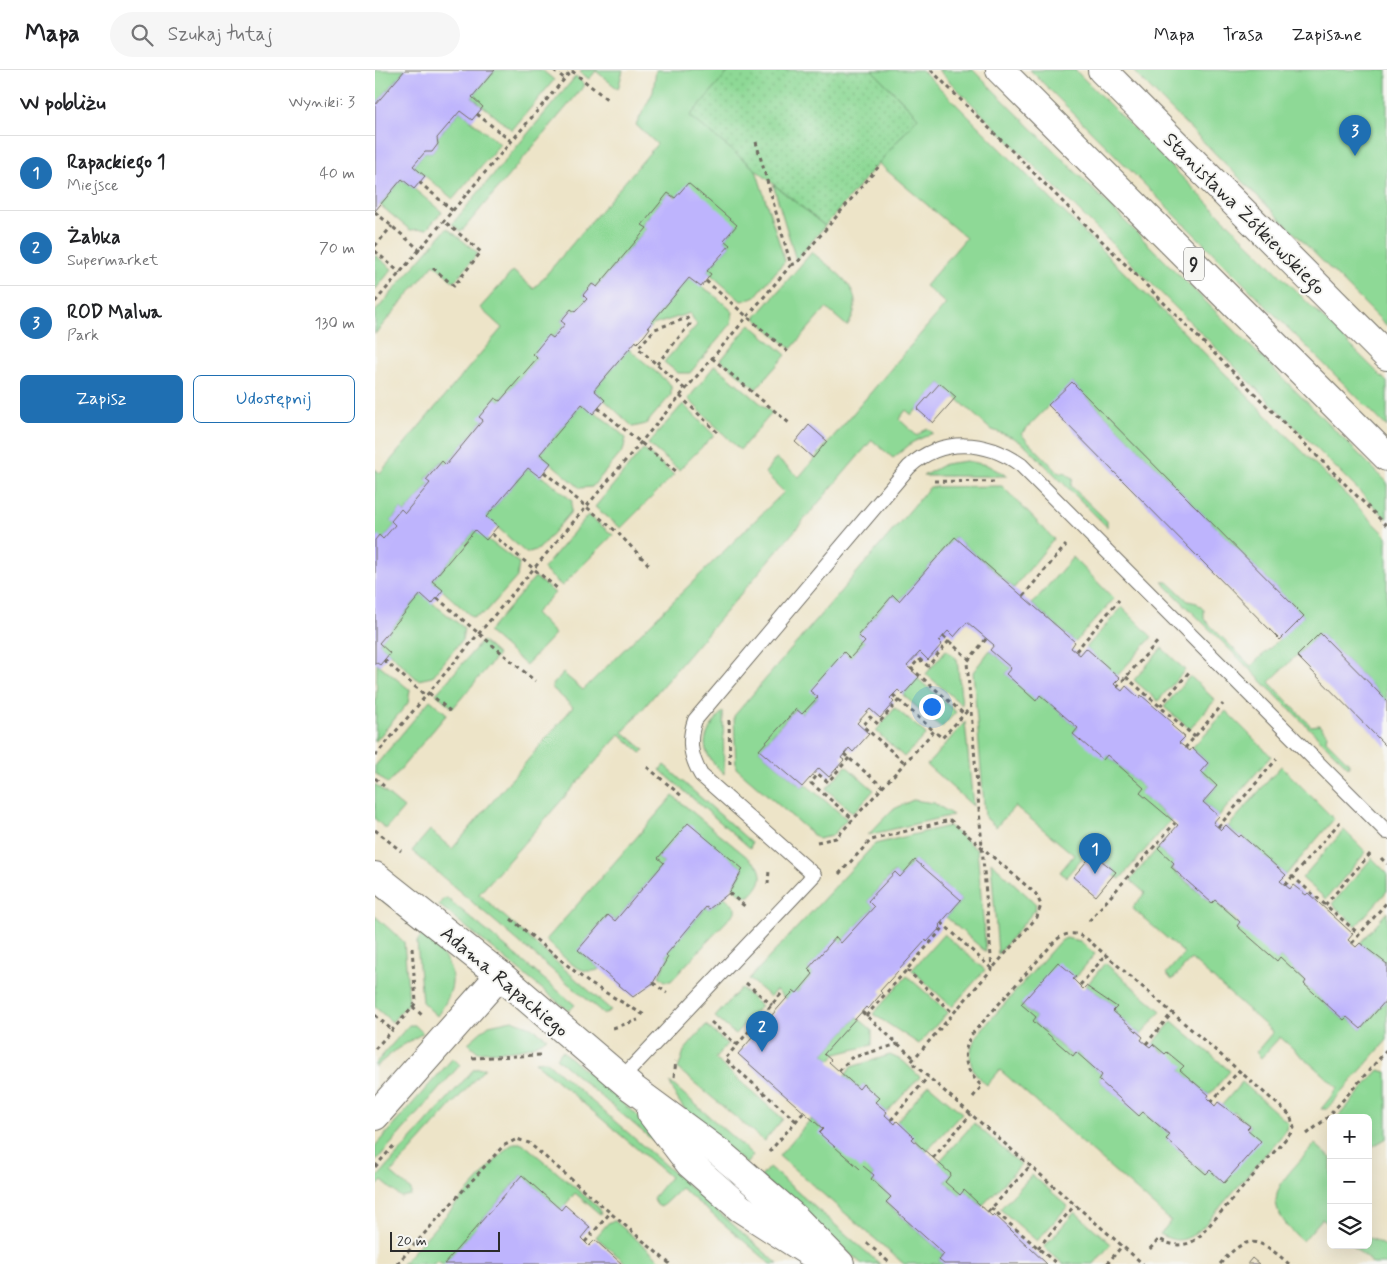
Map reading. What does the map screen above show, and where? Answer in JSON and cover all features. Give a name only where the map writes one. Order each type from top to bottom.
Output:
[{"type":"street","name":"9","points":[[1001,70],[1387,457]]},
{"type":"street","name":"Stanisława Żółkiewskiego","points":[[1102,70],[1387,356]]},
{"type":"street","name":"Adama Rapackiego","points":[[375,876],[500,975],[627,1084],[748,1176],[794,1217],[840,1264]]},
{"type":"street","points":[[375,1116],[500,975]]},
{"type":"street","name":"Adama Rapackiego","points":[[627,1084],[697,1170],[750,1216],[827,1264]]},
{"type":"lane","points":[[627,1084],[814,875],[701,775],[692,758],[690,745],[695,720],[909,467],[916,460],[938,449],[974,445],[1000,452],[1021,465],[1387,832]]},
{"type":"path","points":[[554,70],[565,79]]},
{"type":"path","points":[[375,302],[572,70],[608,100]]},
{"type":"path","points":[[931,70],[1387,526]]},
{"type":"path","points":[[477,114],[512,142]]},
{"type":"path","points":[[756,142],[791,265]]},
{"type":"path","points":[[375,756],[791,265],[797,263],[880,165]]},
{"type":"path","points":[[419,182],[453,211]]},
{"type":"path","points":[[375,212],[420,250]]},
{"type":"path","points":[[433,268],[454,286],[481,252],[444,221]]},
{"type":"path","points":[[375,246],[392,226]]},
{"type":"path","points":[[375,251],[400,273]]},
{"type":"path","points":[[706,281],[788,352]]},
{"type":"path","points":[[657,364],[690,324],[687,318],[655,329],[645,337],[639,348],[686,390]]},
{"type":"path","points":[[712,358],[789,423]]},
{"type":"path","points":[[680,396],[717,432]]},
{"type":"path","points":[[599,408],[677,472]]},
{"type":"path","points":[[544,472],[617,532],[649,565]]},
{"type":"path","points":[[927,481],[996,482]]},
{"type":"path","points":[[492,534],[558,589]]},
{"type":"path","points":[[1061,537],[1074,551]]},
{"type":"path","points":[[1023,596],[1067,544]]},
{"type":"path","points":[[437,598],[535,680]]},
{"type":"path","points":[[1076,651],[1121,598]]},
{"type":"path","points":[[943,636],[969,660]]},
{"type":"path","points":[[1117,687],[1161,638],[1167,644]]},
{"type":"path","points":[[986,639],[967,662],[992,969]]},
{"type":"path","points":[[949,642],[927,666],[919,658],[911,668],[964,714]]},
{"type":"path","points":[[384,660],[450,711]]},
{"type":"path","points":[[1160,706],[1192,669],[1198,675]]},
{"type":"path","points":[[1126,677],[1195,737]]},
{"type":"path","points":[[1185,748],[1225,702],[1219,695]]},
{"type":"path","points":[[893,696],[942,738],[970,708]]},
{"type":"path","points":[[899,700],[877,724],[871,717],[863,726],[905,763]]},
{"type":"path","points":[[729,712],[730,771]]},
{"type":"path","points":[[813,843],[836,838],[934,731]]},
{"type":"path","points":[[844,754],[883,787]]},
{"type":"path","points":[[1218,828],[1279,756]]},
{"type":"path","points":[[849,758],[829,782],[818,774],[811,783],[853,819]]},
{"type":"path","points":[[647,767],[683,798]]},
{"type":"path","points":[[375,778],[385,787]]},
{"type":"path","points":[[1285,885],[1343,819]]},
{"type":"path","points":[[837,877],[871,840],[950,820],[1036,894],[1041,905],[1037,917],[911,1062],[1143,1264]]},
{"type":"path","points":[[1089,920],[1175,823]]},
{"type":"path","points":[[1325,905],[1373,851]]},
{"type":"path","points":[[1380,858],[1387,864]]},
{"type":"path","points":[[764,889],[769,878],[769,871],[765,865]]},
{"type":"path","points":[[1292,876],[1359,934]]},
{"type":"path","points":[[729,893],[747,908]]},
{"type":"path","points":[[740,915],[753,902]]},
{"type":"path","points":[[1351,943],[1387,902]]},
{"type":"path","points":[[511,919],[589,983],[646,1016]]},
{"type":"path","points":[[941,922],[992,969]]},
{"type":"path","points":[[866,1016],[945,926]]},
{"type":"path","points":[[973,1097],[982,1086],[966,1067],[965,1050],[968,1041],[1056,940],[1066,934],[1079,934],[1106,955],[1290,1115],[1295,1128],[1198,1238],[1190,1244],[1176,1246],[1159,1239],[1149,1250]]},
{"type":"path","points":[[375,1049],[416,1002],[412,947]]},
{"type":"path","points":[[1080,985],[1106,955]]},
{"type":"path","points":[[907,970],[953,1013]]},
{"type":"path","points":[[742,979],[771,1005]]},
{"type":"path","points":[[653,983],[667,994]]},
{"type":"path","points":[[663,998],[673,987]]},
{"type":"path","points":[[781,994],[725,1059],[796,1121]]},
{"type":"path","points":[[413,1007],[470,1058],[549,1055]]},
{"type":"path","points":[[612,1028],[629,1024],[646,1016],[652,1010]]},
{"type":"path","points":[[862,1012],[914,1058]]},
{"type":"path","points":[[1146,1044],[1172,1013]]},
{"type":"path","points":[[375,1015],[392,1030]]},
{"type":"path","points":[[707,1018],[737,1045]]},
{"type":"path","points":[[839,1071],[851,1058],[899,1044]]},
{"type":"path","points":[[1307,1134],[1327,1118],[1387,1050]]},
{"type":"path","points":[[674,1077],[677,1057]]},
{"type":"path","points":[[1211,1102],[1239,1071]]},
{"type":"path","points":[[891,1120],[928,1077]]},
{"type":"path","points":[[748,1176],[804,1112]]},
{"type":"path","points":[[933,1158],[971,1114]]},
{"type":"path","points":[[397,1264],[503,1146],[517,1139],[529,1143],[670,1264]]},
{"type":"path","points":[[988,1212],[1030,1166]]},
{"type":"path","points":[[1038,1248],[1075,1205]]},
{"type":"path","points":[[991,1208],[1057,1264]]},
{"type":"path","points":[[585,1242],[610,1213]]},
{"type":"path","points":[[1220,1264],[1232,1250],[1245,1242],[1263,1245],[1289,1264]]},
{"type":"path","points":[[1107,1264],[1122,1246]]},
{"type":"green space","points":[[375,70],[405,70],[375,105]]},
{"type":"green space","points":[[495,70],[542,70],[554,80],[512,130],[472,97]]},
{"type":"green space","points":[[582,70],[623,70],[618,89],[596,71],[589,79],[580,72]]},
{"type":"green space","points":[[656,70],[730,70],[691,116],[756,170],[785,261],[754,298],[741,301],[707,271],[730,245],[724,240],[737,225],[668,193],[642,224],[647,228],[597,287],[592,284],[583,295],[587,299],[575,312],[571,309],[561,321],[565,324],[553,338],[533,354],[537,358],[500,401],[495,398],[483,420],[446,465],[442,461],[426,479],[430,483],[405,513],[401,509],[391,521],[395,525],[383,539],[375,540],[375,469],[380,473],[502,328],[480,308],[513,271],[534,289],[657,144],[636,125],[653,92]]},
{"type":"green space","points":[[730,70],[872,70],[918,117],[825,226],[690,116]]},
{"type":"green space","points":[[872,70],[922,70],[1387,536],[1387,701],[1320,633],[1269,682],[1311,726],[1319,725],[1327,734],[1326,740],[1349,763],[1349,768],[1162,582],[1168,582],[1188,601],[1197,603],[1204,610],[1204,619],[1251,666],[1304,616],[1072,382],[1021,434],[1059,473],[1065,472],[1073,479],[1071,486],[1107,521],[1107,527],[1026,446],[1014,438],[990,429],[940,383],[912,415],[906,410],[899,419],[917,436],[927,428],[933,433],[913,442],[893,458],[872,440],[623,732],[644,750],[641,753],[620,734],[479,894],[611,1010],[604,1014],[412,851],[430,830],[452,849],[573,707],[551,687],[563,673],[583,690],[784,492],[765,473],[776,458],[799,477],[946,304],[925,286],[966,238],[878,163],[918,117]]},
{"type":"green space","points":[[938,70],[973,70],[1387,482],[1387,519]]},
{"type":"green space","points":[[1030,70],[1075,70],[1387,382],[1387,427]]},
{"type":"green space","points":[[1132,70],[1387,70],[1387,326]]},
{"type":"green space","points":[[576,76],[585,85],[461,232],[452,224]]},
{"type":"green space","points":[[460,111],[500,144],[453,199],[413,166],[425,152],[432,152],[438,144],[437,138]]},
{"type":"green space","points":[[402,179],[442,212],[427,229],[410,230],[380,205]]},
{"type":"green space","points":[[773,184],[825,226],[796,260]]},
{"type":"green space","points":[[447,228],[478,253],[454,282],[434,264],[375,334],[375,312]]},
{"type":"green space","points":[[812,252],[840,275],[853,293],[855,303],[853,314],[847,326],[826,308],[791,349],[755,318]]},
{"type":"green space","points":[[375,255],[392,269],[375,290]]},
{"type":"green space","points":[[689,278],[713,294],[733,312],[731,324],[690,373],[678,373],[664,362],[697,325],[690,313],[653,325],[650,328],[648,327]]},
{"type":"green space","points":[[750,324],[786,355],[756,389],[721,360]]},
{"type":"green space","points":[[629,349],[671,385],[671,395],[646,424],[633,427],[594,390]]},
{"type":"green space","points":[[715,365],[772,413],[740,450],[688,399]]},
{"type":"green space","points":[[582,404],[608,422],[626,438],[623,451],[592,487],[580,488],[540,454]]},
{"type":"green space","points":[[683,404],[714,435],[679,470],[648,444]]},
{"type":"green space","points":[[643,449],[674,475],[621,528],[595,507]]},
{"type":"green space","points":[[966,461],[987,465],[1007,476],[923,476],[945,464]]},
{"type":"green space","points":[[528,468],[553,484],[572,501],[571,512],[539,549],[526,553],[486,517]]},
{"type":"green space","points":[[1002,486],[1054,539],[1014,588],[955,537],[899,601],[893,595],[858,635],[865,642],[850,658],[844,653],[811,691],[818,697],[802,714],[795,709],[759,750],[802,787],[805,784],[847,819],[832,836],[818,839],[736,768],[734,716],[930,487]]},
{"type":"green space","points":[[588,515],[613,535],[562,586],[543,569]]},
{"type":"green space","points":[[475,530],[519,563],[517,577],[485,613],[472,617],[432,581]]},
{"type":"green space","points":[[1073,557],[1114,599],[1075,642],[1032,604]]},
{"type":"green space","points":[[535,577],[555,593],[535,613],[555,634],[526,665],[488,632]]},
{"type":"green space","points":[[421,594],[464,628],[462,640],[432,677],[418,680],[379,643]]},
{"type":"green space","points":[[1122,607],[1152,637],[1117,676],[1086,648]]},
{"type":"green space","points":[[482,641],[498,655],[453,708],[436,694]]},
{"type":"green space","points":[[1162,648],[1185,670],[1158,701],[1134,680]]},
{"type":"green space","points":[[946,650],[957,659],[962,705],[926,674]]},
{"type":"green space","points":[[990,650],[1011,668],[1006,674],[1036,700],[1040,695],[1078,728],[1073,734],[1107,755],[1144,788],[1140,793],[1171,820],[1120,879],[1113,875],[1116,872],[1089,850],[1066,877],[1060,872],[1074,855],[1015,806],[996,827],[985,817],[973,672]]},
{"type":"green space","points":[[377,663],[410,690],[408,703],[375,742]]},
{"type":"green space","points":[[1190,676],[1215,700],[1190,729],[1164,707]]},
{"type":"green space","points":[[917,678],[956,712],[941,728],[903,695]]},
{"type":"green space","points":[[430,700],[447,714],[388,784],[375,773],[375,766]]},
{"type":"green space","points":[[895,708],[926,734],[904,757],[876,731]]},
{"type":"green space","points":[[723,711],[724,774],[709,757],[705,743],[710,728]]},
{"type":"green space","points":[[1226,711],[1271,756],[1219,816],[1203,802],[1217,786],[1201,771],[1208,763],[1192,748]]},
{"type":"green space","points":[[965,722],[973,806],[927,765]]},
{"type":"green space","points":[[664,765],[752,843],[750,848],[660,770]]},
{"type":"green space","points":[[846,766],[874,790],[853,813],[826,789]]},
{"type":"green space","points":[[1281,766],[1334,819],[1286,875],[1241,835],[1239,837],[1228,827]]},
{"type":"green space","points":[[375,784],[404,808],[386,829],[375,819]]},
{"type":"green space","points":[[673,796],[758,866],[761,879],[758,886],[750,896],[744,896],[733,888],[743,869],[688,824],[658,858],[664,863],[615,921],[608,915],[578,950],[600,969],[585,971],[578,968],[564,958],[546,940]]},
{"type":"green space","points":[[913,800],[934,803],[953,815],[868,835],[892,810]]},
{"type":"green space","points":[[949,826],[977,850],[986,952],[946,917],[961,900],[915,860],[900,877],[894,872],[868,901],[874,907],[841,943],[836,938],[808,969],[813,974],[797,993],[786,999],[776,990],[770,997],[749,979],[875,844]]},
{"type":"green space","points":[[1344,830],[1366,852],[1326,899],[1302,878]]},
{"type":"green space","points":[[1158,848],[1174,863],[1171,868],[1211,903],[1215,900],[1277,961],[1280,957],[1306,981],[1304,984],[1344,1020],[1347,1017],[1361,1029],[1387,999],[1387,1040],[1327,1109],[1321,1109],[1338,1088],[1280,1037],[1261,1058],[1256,1052],[1273,1032],[1191,959],[1172,980],[1166,974],[1184,953],[1132,908],[1145,893],[1130,880]]},
{"type":"green space","points":[[1372,858],[1387,873],[1387,891],[1356,926],[1332,904]]},
{"type":"green space","points":[[991,862],[1036,904],[1035,910],[998,954]]},
{"type":"green space","points":[[725,897],[735,907],[735,912],[671,981],[665,981],[659,976],[668,957],[666,955],[706,907],[709,909]]},
{"type":"green space","points":[[447,898],[575,1005],[569,1011],[439,905],[443,899]]},
{"type":"green space","points":[[1387,912],[1387,964],[1360,943]]},
{"type":"green space","points":[[375,916],[404,942],[409,1002],[392,1022],[375,1007]]},
{"type":"green space","points":[[422,934],[433,944],[448,963],[451,972],[450,992],[437,1016],[422,1002],[417,942]]},
{"type":"green space","points":[[944,934],[985,970],[952,1007],[912,970]]},
{"type":"green space","points":[[1066,938],[1080,941],[1095,954],[1076,977],[1021,1005],[1036,1017],[1033,1021],[1072,1056],[1076,1052],[1102,1075],[1099,1080],[1139,1115],[1143,1112],[1170,1135],[1166,1139],[1206,1174],[1210,1170],[1224,1183],[1250,1126],[1234,1112],[1231,1114],[1222,1105],[1242,1082],[1288,1123],[1285,1132],[1202,1228],[1182,1240],[1172,1239],[1160,1234],[1171,1221],[1000,1070],[987,1085],[973,1068],[970,1056],[977,1035],[1059,942]]},
{"type":"green space","points":[[1105,963],[1161,1011],[1141,1035],[1113,1011],[1117,1007],[1086,986]]},
{"type":"green space","points":[[907,976],[948,1012],[919,1044],[873,1014]]},
{"type":"green space","points":[[741,988],[761,1006],[735,1034],[715,1017]]},
{"type":"green space","points":[[857,1017],[872,1030],[872,1045],[836,1054],[831,1060],[824,1054]]},
{"type":"green space","points":[[512,1020],[531,1027],[547,1038],[532,1046],[505,1051],[478,1052],[468,1043],[489,1025]]},
{"type":"green space","points":[[1172,1021],[1230,1071],[1209,1095],[1180,1070],[1183,1066],[1153,1044]]},
{"type":"green space","points":[[409,1025],[415,1025],[423,1033],[397,1049],[375,1067],[375,1064]]},
{"type":"green space","points":[[706,1025],[727,1044],[715,1059],[783,1119],[764,1141],[678,1069],[684,1051]]},
{"type":"green space","points":[[562,1051],[641,1119],[676,1160],[556,1058]]},
{"type":"green space","points":[[890,1055],[903,1061],[920,1077],[887,1112],[875,1102],[878,1098],[864,1084],[859,1089],[845,1076],[851,1067]]},
{"type":"green space","points":[[453,1058],[460,1065],[375,1162],[375,1146]]},
{"type":"green space","points":[[546,1061],[778,1264],[771,1264],[681,1188],[661,1207],[657,1205],[653,1198],[670,1177],[535,1062]]},
{"type":"green space","points":[[485,1068],[391,1173],[411,1190],[411,1195],[401,1197],[382,1181],[375,1188],[375,1180],[474,1069]]},
{"type":"green space","points":[[1379,1070],[1387,1072],[1387,1138],[1372,1147],[1372,1114],[1340,1114]]},
{"type":"green space","points":[[670,1082],[753,1155],[746,1164],[691,1116],[675,1094]]},
{"type":"green space","points":[[929,1085],[962,1113],[926,1152],[897,1121]]},
{"type":"green space","points":[[811,1119],[874,1175],[871,1179],[891,1197],[886,1203],[944,1254],[939,1260],[944,1264],[904,1264],[779,1156]]},
{"type":"green space","points":[[974,1123],[1021,1165],[982,1206],[965,1191],[960,1195],[945,1182],[951,1174],[938,1163]]},
{"type":"green space","points":[[514,1143],[526,1146],[599,1208],[601,1215],[575,1193],[561,1210],[522,1175],[444,1264],[436,1261],[434,1264],[402,1264],[506,1149]]},
{"type":"green space","points":[[1315,1144],[1327,1154],[1327,1223],[1322,1219],[1303,1241],[1279,1214],[1276,1202],[1278,1191],[1283,1181]]},
{"type":"green space","points":[[769,1167],[880,1264],[862,1264],[761,1177]]},
{"type":"green space","points":[[1032,1175],[1068,1206],[1037,1241],[1000,1209]]},
{"type":"green space","points":[[1075,1212],[1111,1244],[1094,1264],[1063,1264],[1044,1247]]},
{"type":"green space","points":[[615,1221],[665,1264],[627,1264],[596,1237],[609,1222]]},
{"type":"green space","points":[[1372,1239],[1387,1247],[1387,1264],[1373,1264],[1356,1249],[1372,1249]]},
{"type":"building","points":[[405,70],[495,70],[472,97],[483,107],[472,120],[460,111],[437,138],[438,144],[432,152],[425,152],[413,166],[425,176],[414,189],[402,179],[375,211],[375,105]]},
{"type":"building","points":[[688,183],[737,225],[724,240],[730,245],[707,271],[711,274],[701,287],[689,278],[648,327],[650,328],[644,336],[637,343],[636,341],[594,390],[605,400],[593,414],[582,404],[540,454],[551,463],[540,477],[528,468],[486,517],[498,526],[486,540],[475,530],[432,581],[443,590],[432,604],[421,594],[379,643],[390,653],[380,665],[375,664],[375,540],[379,535],[383,539],[395,525],[391,521],[401,509],[405,513],[430,483],[426,480],[442,461],[446,465],[483,420],[479,417],[495,398],[500,401],[537,358],[533,354],[549,335],[553,338],[565,324],[561,321],[571,309],[575,312],[587,299],[583,295],[592,284],[597,287],[647,228],[642,225],[668,193],[675,198]]},
{"type":"building","points":[[1072,382],[1304,616],[1280,640],[1048,405]]},
{"type":"building","points":[[940,383],[956,397],[933,423],[917,409]]},
{"type":"building","points":[[809,425],[827,441],[813,458],[795,442]]},
{"type":"building","points":[[955,537],[1075,642],[1071,648],[1080,655],[1086,648],[1120,678],[1114,684],[1117,687],[1122,691],[1126,686],[1139,698],[1141,695],[1173,723],[1171,725],[1185,737],[1179,743],[1190,751],[1192,748],[1208,763],[1201,771],[1217,786],[1203,802],[1219,816],[1213,823],[1221,830],[1226,825],[1239,837],[1241,835],[1286,875],[1280,881],[1290,889],[1293,885],[1306,895],[1308,893],[1353,934],[1348,940],[1356,947],[1360,943],[1387,964],[1387,999],[1361,1029],[1347,1017],[1344,1020],[1304,984],[1306,981],[1280,957],[1277,961],[1237,926],[1240,922],[1215,900],[1212,903],[1171,867],[1174,863],[1158,848],[1178,825],[1140,793],[1144,788],[1107,755],[1103,760],[1073,734],[1078,728],[1040,695],[1036,701],[1006,674],[1011,668],[990,650],[994,645],[967,622],[954,637],[948,631],[939,641],[942,644],[928,660],[920,652],[907,666],[919,677],[903,695],[898,690],[890,698],[894,702],[880,718],[870,709],[857,723],[869,734],[853,752],[849,748],[841,758],[844,760],[829,777],[819,768],[802,787],[759,750],[796,709],[802,714],[818,697],[810,691],[844,652],[850,658],[865,642],[858,635],[893,595],[899,601]]},
{"type":"building","points":[[1320,633],[1387,701],[1387,747],[1297,656]]},
{"type":"building","points":[[688,823],[743,869],[729,893],[709,909],[706,907],[666,955],[668,957],[653,983],[633,997],[578,950],[608,915],[615,921],[664,863],[658,858]]},
{"type":"building","points":[[1093,854],[1116,872],[1096,896],[1073,877]]},
{"type":"building","points":[[915,860],[961,900],[939,925],[941,927],[927,942],[926,940],[880,991],[882,993],[868,1009],[866,1007],[824,1054],[831,1060],[829,1062],[859,1089],[863,1084],[879,1098],[875,1102],[887,1112],[885,1115],[895,1124],[897,1121],[914,1137],[912,1139],[951,1174],[945,1182],[960,1195],[964,1190],[992,1216],[994,1214],[1047,1264],[944,1264],[939,1260],[944,1254],[886,1202],[891,1197],[871,1179],[874,1175],[863,1166],[860,1169],[819,1133],[823,1129],[738,1054],[786,999],[794,991],[797,993],[813,974],[808,969],[836,937],[841,943],[874,907],[868,901],[895,872],[900,877]]},
{"type":"building","points":[[1058,962],[1076,977],[1073,979],[1083,989],[1086,986],[1117,1007],[1113,1011],[1143,1037],[1141,1040],[1150,1047],[1153,1044],[1165,1054],[1167,1052],[1184,1066],[1180,1070],[1209,1095],[1207,1098],[1215,1106],[1218,1102],[1250,1126],[1247,1129],[1261,1141],[1224,1183],[1210,1170],[1206,1174],[1166,1139],[1170,1135],[1143,1112],[1139,1116],[1099,1080],[1102,1075],[1076,1052],[1073,1056],[1033,1021],[1036,1017],[1021,1004]]},
{"type":"building","points":[[522,1175],[561,1210],[565,1205],[590,1227],[581,1238],[589,1246],[595,1240],[622,1264],[444,1264]]},
{"type":"building","points":[[1252,1258],[1259,1264],[1247,1264]]},
{"type":"place","name":"ROD Malwa","points":[[1355,156]]},
{"type":"place","name":"Rapackiego 1","points":[[1095,874]]},
{"type":"place","name":"Żabka","points":[[762,1052]]}]
